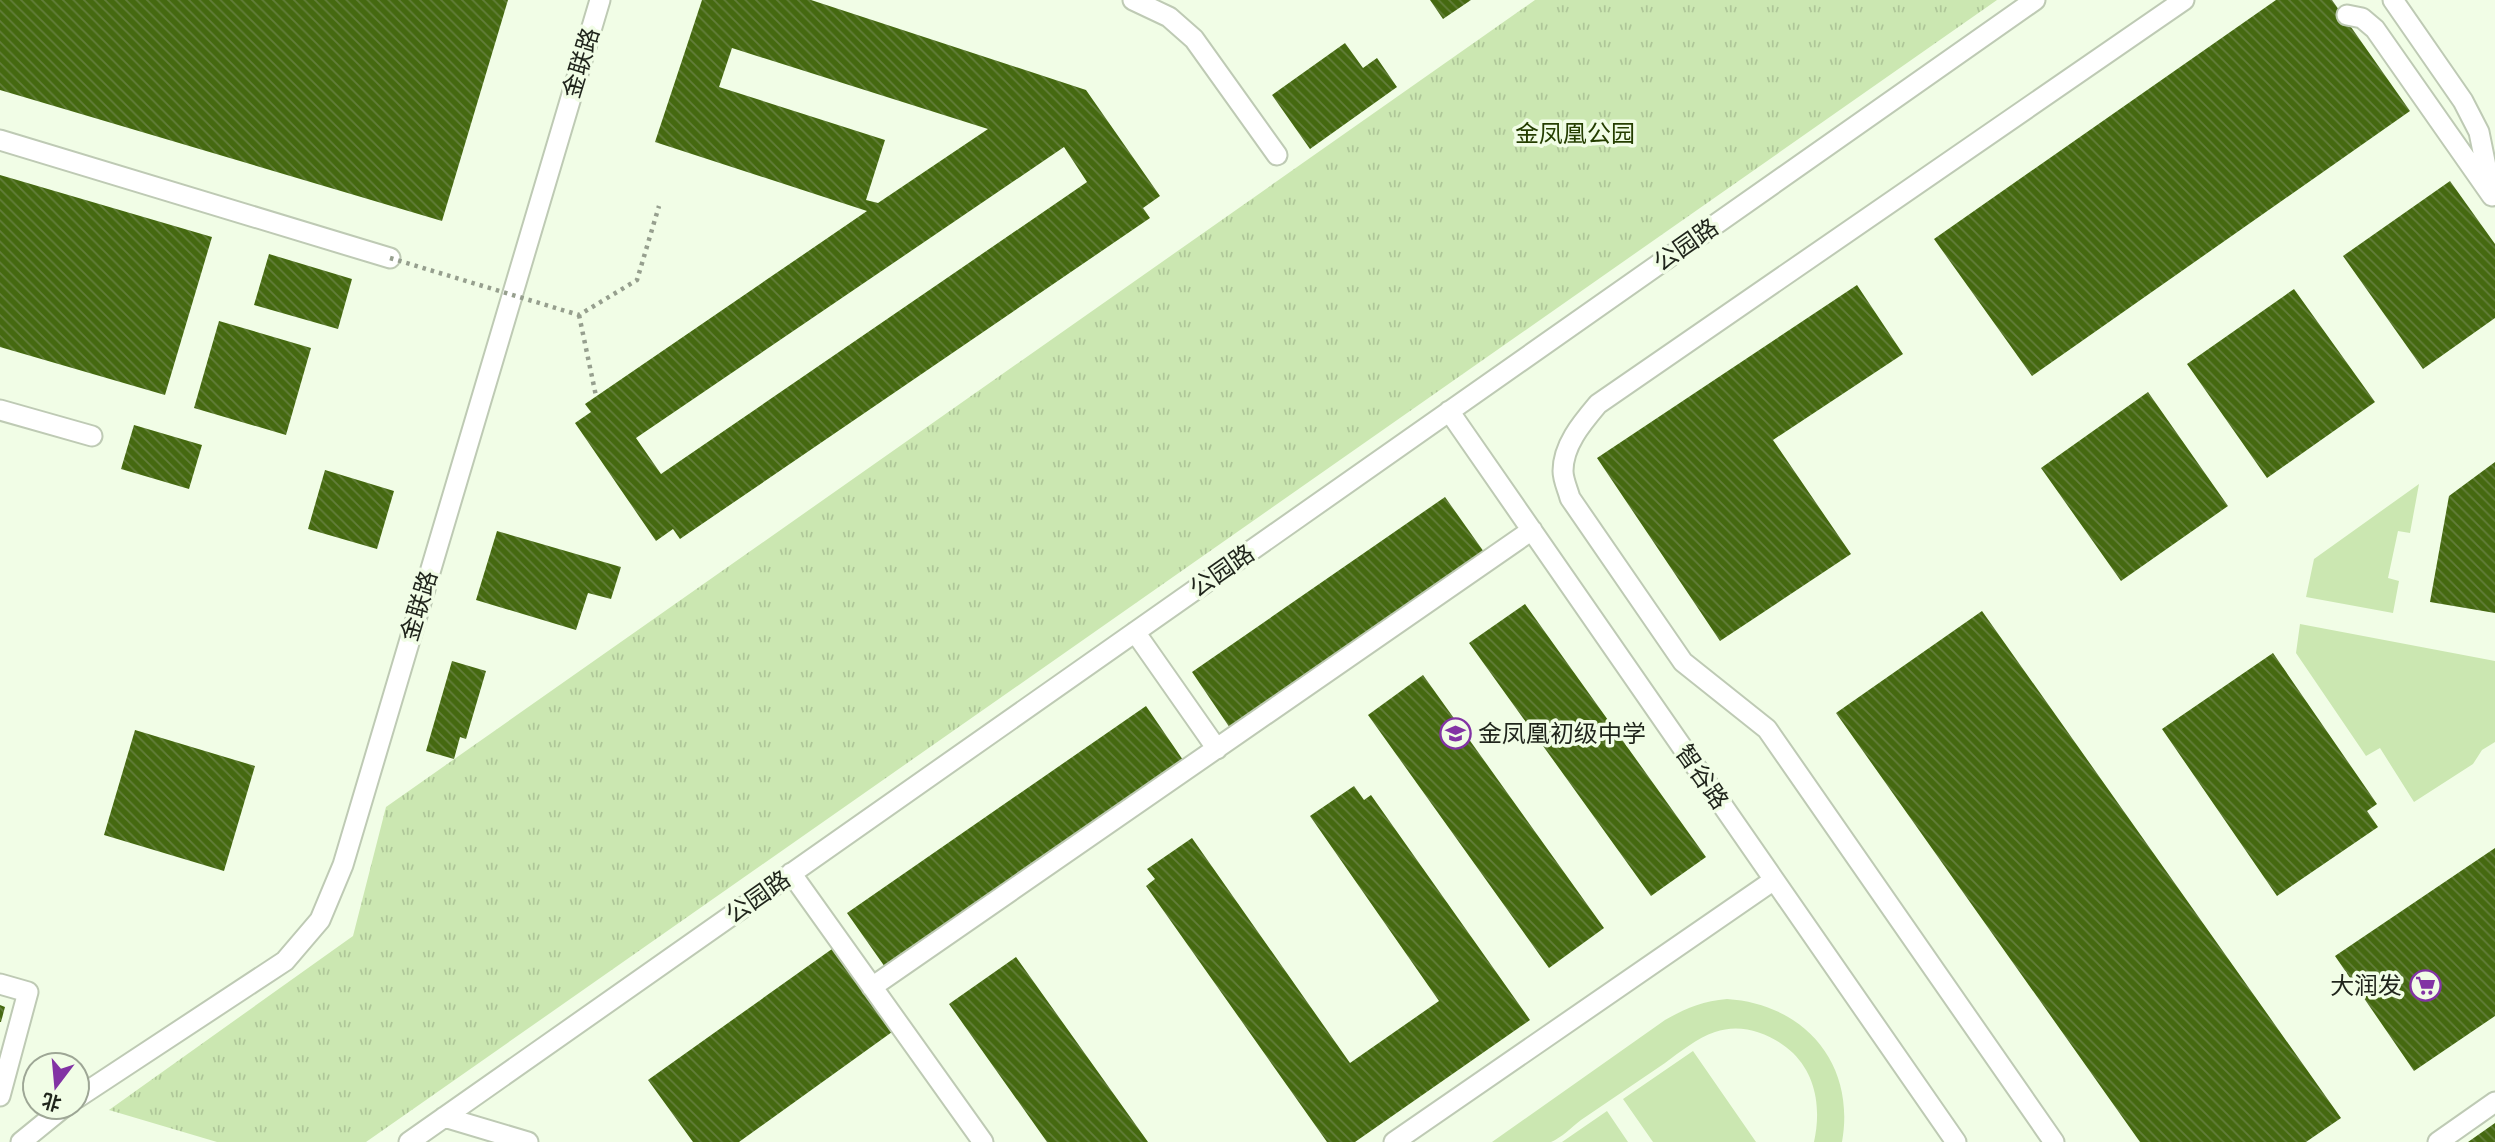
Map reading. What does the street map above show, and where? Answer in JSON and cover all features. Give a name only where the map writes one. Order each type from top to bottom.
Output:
[{"type":"lane","name":"金联路","points":[[91,1089],[285,961],[304,941],[324,911],[343,865],[600,0]]},
{"type":"lane","points":[[1133,0],[1168,17],[1194,39],[1277,155]]},
{"type":"lane","name":"公园路","points":[[409,1142],[2035,0]]},
{"type":"lane","points":[[2054,1142],[1768,729],[1683,662],[1570,498],[1563,472],[1568,448],[1581,424],[1598,404],[2184,0]]},
{"type":"lane","points":[[2393,0],[2463,101],[2479,132],[2494,198]]},
{"type":"lane","points":[[2347,15],[2362,18],[2375,29],[2494,198]]},
{"type":"lane","points":[[0,140],[390,258]]},
{"type":"lane","points":[[0,410],[92,436]]},
{"type":"lane","name":"智谷路","points":[[1450,411],[1956,1142]]},
{"type":"lane","points":[[873,987],[1532,530]]},
{"type":"lane","points":[[1135,632],[1217,748]]},
{"type":"lane","points":[[791,873],[983,1142]]},
{"type":"lane","points":[[1394,1142],[1774,880]]},
{"type":"lane","points":[[0,984],[28,992],[0,1096]]},
{"type":"lane","points":[[2438,1142],[2495,1102]]},
{"type":"lane","points":[[444,1116],[528,1142]]},
{"type":"lane","points":[[21,1142],[47,1121]]},
{"type":"path","points":[[390,258],[579,315],[637,280],[659,206]]},
{"type":"path","points":[[579,315],[596,396]]},
{"type":"green space","name":"金凤凰公园","points":[[1535,0],[1997,0],[366,1142],[217,1142],[109,1110],[353,936],[386,807]]},
{"type":"green space","points":[[2419,484],[2410,533],[2398,531],[2388,578],[2399,581],[2393,613],[2306,597],[2314,559]]},
{"type":"green space","points":[[2300,624],[2495,661],[2495,742],[2482,750],[2473,764],[2414,802],[2380,748],[2366,756],[2296,653]]},
{"type":"green space","points":[[1727,999],[1755,1003],[1779,1012],[1801,1026],[1819,1043],[1832,1063],[1841,1087],[1844,1113],[1842,1142],[1814,1142],[1817,1118],[1815,1094],[1807,1073],[1793,1053],[1767,1035],[1736,1028],[1715,1032],[1695,1042],[1551,1142],[1492,1142],[1665,1020],[1695,1006]]},
{"type":"green space","points":[[1693,1051],[1756,1142],[1653,1142],[1623,1099]]},
{"type":"green space","points":[[1607,1111],[1628,1142],[1562,1142]]},
{"type":"building","points":[[0,0],[508,0],[442,221],[0,90]]},
{"type":"building","points":[[702,0],[811,0],[1086,90],[1160,196],[1143,208],[1150,218],[680,539],[673,529],[656,541],[575,423],[591,412],[585,404],[867,211],[655,142]],"holes":[[[732,48],[988,129],[878,203],[866,200],[885,140],[719,87]],[[1064,147],[1087,182],[661,474],[636,438]]]},
{"type":"building","points":[[1430,0],[1471,0],[1443,19]]},
{"type":"building","points":[[2276,0],[2332,0],[2410,111],[2032,376],[1934,239]]},
{"type":"building","points":[[1345,43],[1363,68],[1377,58],[1397,87],[1310,149],[1272,95]]},
{"type":"building","points":[[0,175],[212,237],[165,395],[0,347]]},
{"type":"building","points":[[2450,181],[2495,244],[2495,318],[2423,369],[2343,256]]},
{"type":"building","points":[[269,254],[352,279],[338,329],[254,305]]},
{"type":"building","points":[[1857,285],[1903,354],[1773,440],[1851,554],[1720,641],[1597,458]]},
{"type":"building","points":[[2294,289],[2375,402],[2267,478],[2187,364]]},
{"type":"building","points":[[219,321],[311,348],[286,435],[194,408]]},
{"type":"building","points":[[2148,392],[2228,506],[2121,581],[2041,468]]},
{"type":"building","points":[[134,425],[202,445],[189,489],[121,469]]},
{"type":"building","points":[[2495,462],[2495,613],[2430,602],[2449,496]]},
{"type":"building","points":[[325,470],[394,491],[377,549],[308,529]]},
{"type":"building","points":[[1445,497],[1484,552],[1230,728],[1192,672]]},
{"type":"building","points":[[497,531],[621,567],[611,599],[588,593],[576,630],[476,600]]},
{"type":"building","points":[[1525,604],[1706,857],[1651,896],[1469,643]]},
{"type":"building","points":[[1982,611],[2341,1118],[2306,1142],[2140,1142],[1836,713]]},
{"type":"building","points":[[2273,653],[2377,804],[2367,811],[2378,827],[2277,896],[2162,729]]},
{"type":"building","points":[[452,661],[486,671],[466,739],[460,737],[454,759],[426,751]]},
{"type":"building","points":[[1423,675],[1604,928],[1549,968],[1368,715]]},
{"type":"building","points":[[1146,706],[1183,760],[885,967],[847,913]]},
{"type":"building","points":[[135,730],[255,766],[224,871],[104,835]]},
{"type":"building","points":[[1354,786],[1364,800],[1371,795],[1530,1020],[1355,1142],[1327,1142],[1146,886],[1155,879],[1147,869],[1192,838],[1350,1063],[1439,1001],[1310,816]]},
{"type":"building","name":"大润发","points":[[2495,848],[2495,1016],[2414,1071],[2335,956]]},
{"type":"building","points":[[832,949],[892,1032],[739,1142],[693,1142],[648,1080]]},
{"type":"building","points":[[1016,957],[1148,1142],[1047,1142],[949,1004]]},
{"type":"building","points":[[0,1005],[5,1007],[1,1022],[0,1022]]},
{"type":"building","points":[[2495,1123],[2495,1142],[2468,1142]]},
{"type":"place","name":"金凤凰初级中学","points":[[1455,734]]},
{"type":"place","name":"大润发","points":[[2425,986]]}]
